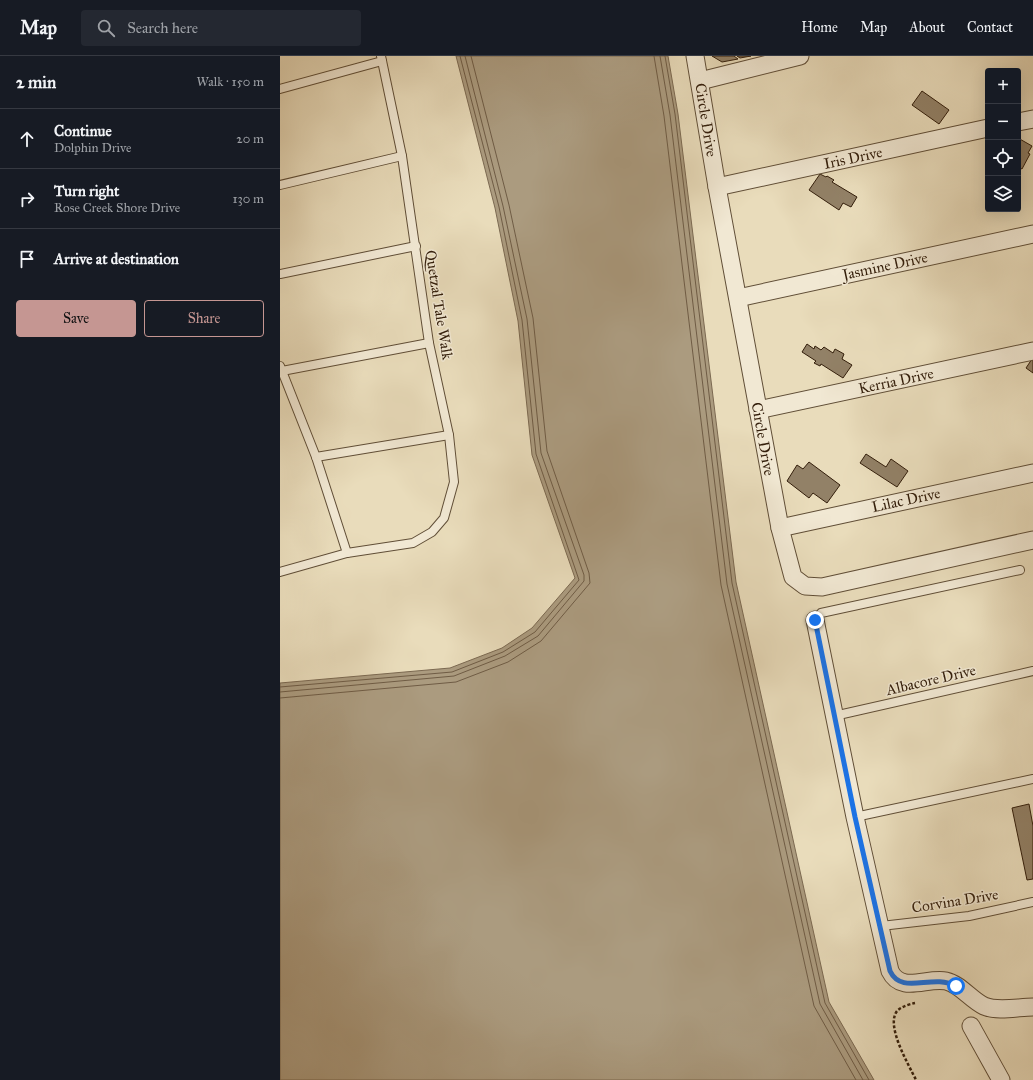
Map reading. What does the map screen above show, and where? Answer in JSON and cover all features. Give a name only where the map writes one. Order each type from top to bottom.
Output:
[{"type":"street","name":"Circle Drive","points":[[695,56],[717,187],[780,528],[793,577],[805,586],[822,588],[1033,540]]},
{"type":"street","points":[[700,81],[800,56]]},
{"type":"street","points":[[1021,121],[1033,119]]},
{"type":"street","name":"Iris Drive","points":[[717,187],[985,129]]},
{"type":"street","name":"Jasmine Drive","points":[[738,298],[1033,234]]},
{"type":"street","name":"Kerria Drive","points":[[758,410],[1033,351]]},
{"type":"street","name":"Lilac Drive","points":[[780,528],[1033,473]]},
{"type":"street","points":[[815,620],[855,817],[890,971],[894,978],[900,982],[913,984],[936,980],[946,981],[985,1006],[1033,1007]]},
{"type":"street","points":[[972,1026],[1001,1080]]},
{"type":"lane","points":[[280,89],[382,58]]},
{"type":"lane","name":"Quetzal Tale Walk","points":[[347,553],[413,543],[432,532],[444,518],[454,482],[449,435],[429,343],[402,156],[382,58]]},
{"type":"lane","points":[[280,185],[402,156]]},
{"type":"lane","points":[[280,274],[416,246]]},
{"type":"lane","points":[[280,572],[347,553],[316,457],[281,368],[429,343]]},
{"type":"lane","points":[[316,457],[449,435]]},
{"type":"lane","points":[[815,620],[821,613],[1020,570]]},
{"type":"lane","name":"Albacore Drive","points":[[834,716],[1033,671]]},
{"type":"lane","points":[[855,817],[1033,779]]},
{"type":"lane","name":"Corvina Drive","points":[[881,926],[969,916],[1033,902]]},
{"type":"path","points":[[916,1080],[895,1033],[894,1022],[898,1010],[906,1005],[921,1001]]},
{"type":"water","points":[[456,56],[668,56],[678,114],[736,582],[829,1002],[874,1080],[280,1080],[280,683],[450,668],[502,648],[532,628],[575,578],[532,455],[518,321],[495,208]]},
{"type":"building","points":[[712,56],[734,56],[738,59],[722,62]]},
{"type":"building","points":[[737,56],[751,56],[740,58]]},
{"type":"building","points":[[922,91],[949,110],[939,124],[912,105]]},
{"type":"building","points":[[1021,140],[1032,146],[1028,153],[1030,154],[1022,169]]},
{"type":"building","points":[[820,174],[834,180],[832,182],[857,197],[851,207],[843,203],[839,210],[809,190]]},
{"type":"building","points":[[807,344],[814,349],[815,346],[821,350],[824,347],[833,353],[835,349],[844,354],[842,359],[852,365],[843,378],[821,364],[820,366],[814,363],[816,361],[802,352]]},
{"type":"building","points":[[1033,359],[1033,373],[1026,368]]},
{"type":"building","points":[[866,454],[886,467],[891,459],[908,471],[897,487],[860,463]]},
{"type":"building","points":[[809,462],[840,485],[827,503],[813,493],[809,498],[787,481],[797,465],[803,469]]},
{"type":"building","points":[[1029,804],[1033,826],[1033,879],[1027,880],[1012,808]]},
{"type":"route","points":[[815,620],[855,817],[890,971],[894,978],[900,982],[913,984],[936,980],[946,981],[956,986]]}]
